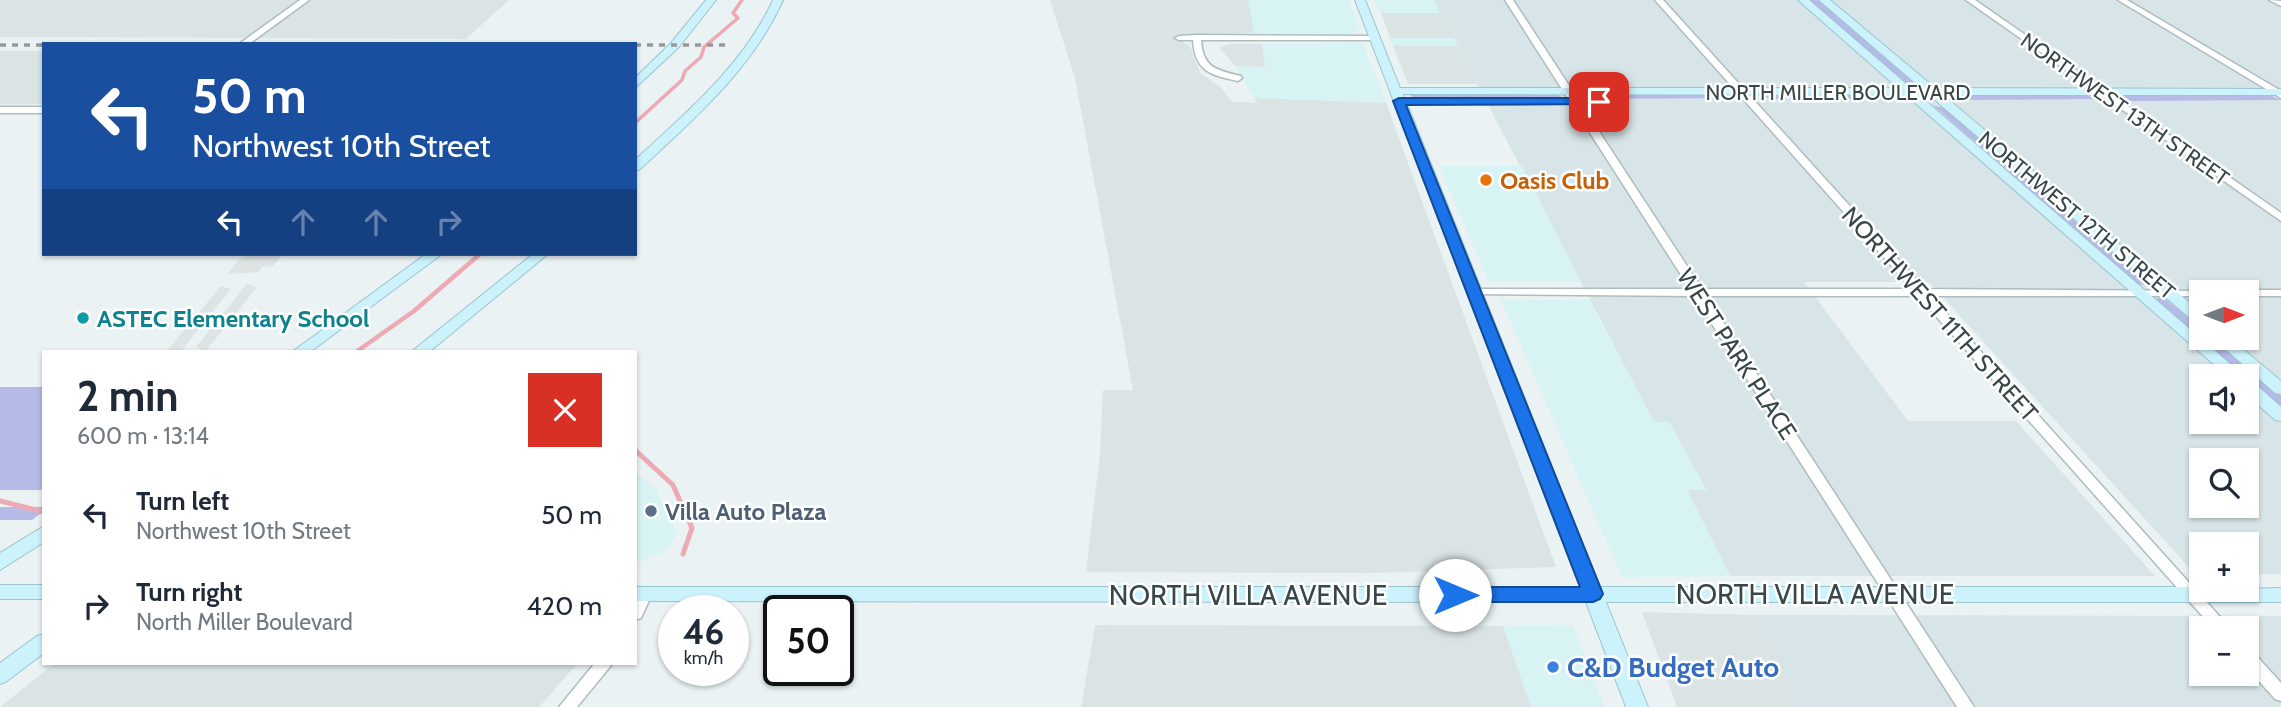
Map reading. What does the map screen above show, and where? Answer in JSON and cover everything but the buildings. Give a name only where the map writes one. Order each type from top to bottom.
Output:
[{"type":"street","points":[[246,42],[305,0]]},
{"type":"street","points":[[637,83],[675,45],[711,0]]},
{"type":"street","points":[[637,165],[729,72],[762,32],[778,0]]},
{"type":"street","points":[[1360,0],[1637,707]]},
{"type":"street","name":"WEST PARK PLACE","points":[[1508,0],[1966,707]]},
{"type":"street","name":"NORTHWEST 11TH STREET","points":[[1659,0],[2189,592]]},
{"type":"street","name":"NORTHWEST 12TH STREET","points":[[1803,0],[2222,364]]},
{"type":"street","name":"NORTHWEST 12TH STREET","points":[[1824,0],[2189,310]]},
{"type":"street","name":"NORTHWEST 13TH STREET","points":[[1970,0],[2281,218]]},
{"type":"street","points":[[2122,0],[2280,96]]},
{"type":"street","points":[[2273,0],[2281,4]]},
{"type":"street","points":[[1197,37],[1203,65],[1211,72],[1238,78]]},
{"type":"street","points":[[1179,38],[1375,38]]},
{"type":"street","name":"NORTH MILLER BOULEVARD","points":[[1397,96],[1571,96],[1740,91],[2280,96]]},
{"type":"street","name":"NORTH MILLER BOULEVARD","points":[[1571,96],[1749,102],[2117,103],[2280,96]]},
{"type":"street","points":[[0,110],[42,110]]},
{"type":"street","points":[[303,350],[432,256]]},
{"type":"street","points":[[421,350],[539,256]]},
{"type":"street","points":[[1474,292],[2189,293]]},
{"type":"street","points":[[2259,293],[2281,293]]},
{"type":"street","points":[[2235,350],[2281,389]]},
{"type":"street","points":[[2259,397],[2281,416]]},
{"type":"street","points":[[0,563],[42,534]]},
{"type":"street","points":[[0,592],[42,592]]},
{"type":"street","name":"NORTH VILLA AVENUE","points":[[639,594],[2189,595]]},
{"type":"street","name":"NORTH VILLA AVENUE","points":[[2259,595],[2281,595]]},
{"type":"street","name":"NORTHWEST 11TH STREET","points":[[2198,602],[2211,616]]},
{"type":"street","points":[[0,675],[42,644]]},
{"type":"street","points":[[567,707],[603,665]]},
{"type":"street","points":[[2259,669],[2281,694]]},
{"type":"shaded area","points":[[0,0],[509,0],[466,39],[0,37]]},
{"type":"shaded area","points":[[1050,0],[1248,0],[1254,33],[1178,35],[1179,40],[1190,46],[1200,73],[1219,86],[1233,102],[1258,103],[1254,98],[1386,103],[1556,567],[1372,573],[1086,572],[1100,454],[1103,390],[1133,390],[1075,78]]},
{"type":"shaded area","points":[[1248,0],[1348,0],[1360,30],[1350,35],[1254,33]]},
{"type":"shaded area","points":[[1375,0],[1433,0],[1440,13],[1381,13]]},
{"type":"shaded area","points":[[1433,0],[2281,0],[2281,574],[2259,574],[2259,532],[2189,532],[2189,567],[1929,282],[1804,282],[1908,421],[2016,421],[2155,576],[1730,576],[1687,490],[1706,489],[1669,422],[1654,422]]},
{"type":"shaded area","points":[[1809,0],[1818,0],[1920,88],[1910,87]]},
{"type":"shaded area","points":[[1381,13],[1440,13],[1454,38],[1390,38]]},
{"type":"shaded area","points":[[1390,38],[1454,38],[1458,46],[1393,46]]},
{"type":"shaded area","points":[[1363,43],[1386,103],[1254,98],[1235,66],[1265,67],[1262,44]]},
{"type":"shaded area","points":[[1230,44],[1262,44],[1265,67],[1235,66],[1219,47]]},
{"type":"shaded area","points":[[1393,46],[1458,46],[1477,84],[1408,84]]},
{"type":"shaded area","points":[[0,51],[42,51],[42,104],[0,104]]},
{"type":"shaded area","points":[[1415,93],[1557,94],[1561,97],[1418,99],[1410,96]]},
{"type":"shaded area","points":[[1582,94],[1730,94],[1735,98],[1589,99],[1582,98]]},
{"type":"shaded area","points":[[1900,94],[1908,99],[1770,99],[1761,95]]},
{"type":"shaded area","points":[[1949,94],[2092,95],[2104,99],[1955,100],[1945,97]]},
{"type":"shaded area","points":[[2269,95],[2281,100],[2126,101],[2115,97]]},
{"type":"shaded area","points":[[1934,106],[1945,108],[2150,286],[2138,284]]},
{"type":"shaded area","points":[[1439,166],[1522,166],[1581,282],[1489,282]]},
{"type":"shaded area","points":[[242,256],[281,256],[273,266],[262,267],[258,272],[227,274]]},
{"type":"shaded area","points":[[247,284],[257,287],[207,350],[196,347]]},
{"type":"shaded area","points":[[221,286],[231,289],[182,350],[168,350]]},
{"type":"shaded area","points":[[2158,298],[2164,298],[2189,318],[2189,329],[2156,301]]},
{"type":"shaded area","points":[[1501,300],[1589,300],[1654,422],[1669,422],[1706,490],[1687,490],[1730,576],[1622,577]]},
{"type":"shaded area","points":[[2213,350],[2227,350],[2243,364],[2230,364]]},
{"type":"shaded area","points":[[2259,377],[2281,396],[2281,408],[2259,389]]},
{"type":"shaded area","points":[[0,387],[42,387],[42,489],[0,490]]},
{"type":"shaded area","name":"Villa Auto Plaza","points":[[637,474],[656,488],[677,534],[664,551],[637,563]]},
{"type":"shaded area","points":[[0,507],[42,507],[42,512],[32,520],[0,520]]},
{"type":"shaded area","points":[[1642,612],[1754,615],[1800,707],[1677,707]]},
{"type":"shaded area","points":[[1754,615],[2281,616],[2281,707],[1800,707]]},
{"type":"shaded area","points":[[1095,625],[1503,626],[1531,707],[1081,707]]},
{"type":"shaded area","name":"C&D Budget Auto","points":[[1573,625],[1604,707],[1531,707],[1503,626]]},
{"type":"shaded area","points":[[52,665],[576,665],[539,707],[0,707]]},
{"type":"waterway","points":[[637,121],[682,80],[685,71],[701,57],[704,47],[738,18],[733,13],[742,0]]},
{"type":"waterway","points":[[359,350],[414,311],[478,256]]},
{"type":"waterway","points":[[637,452],[673,485],[692,528],[683,554]]},
{"type":"waterway","points":[[0,501],[42,512]]},
{"type":"railway","points":[[0,45],[42,45]]},
{"type":"railway","points":[[637,45],[731,45]]},
{"type":"place","name":"Oasis Club","points":[[1486,180]]},
{"type":"place","name":"ASTEC Elementary School","points":[[83,318]]},
{"type":"place","name":"Villa Auto Plaza","points":[[651,511]]},
{"type":"place","name":"C&D Budget Auto","points":[[1553,667]]},
{"type":"route","points":[[1455,595],[1593,594],[1399,101],[1599,102]]}]
